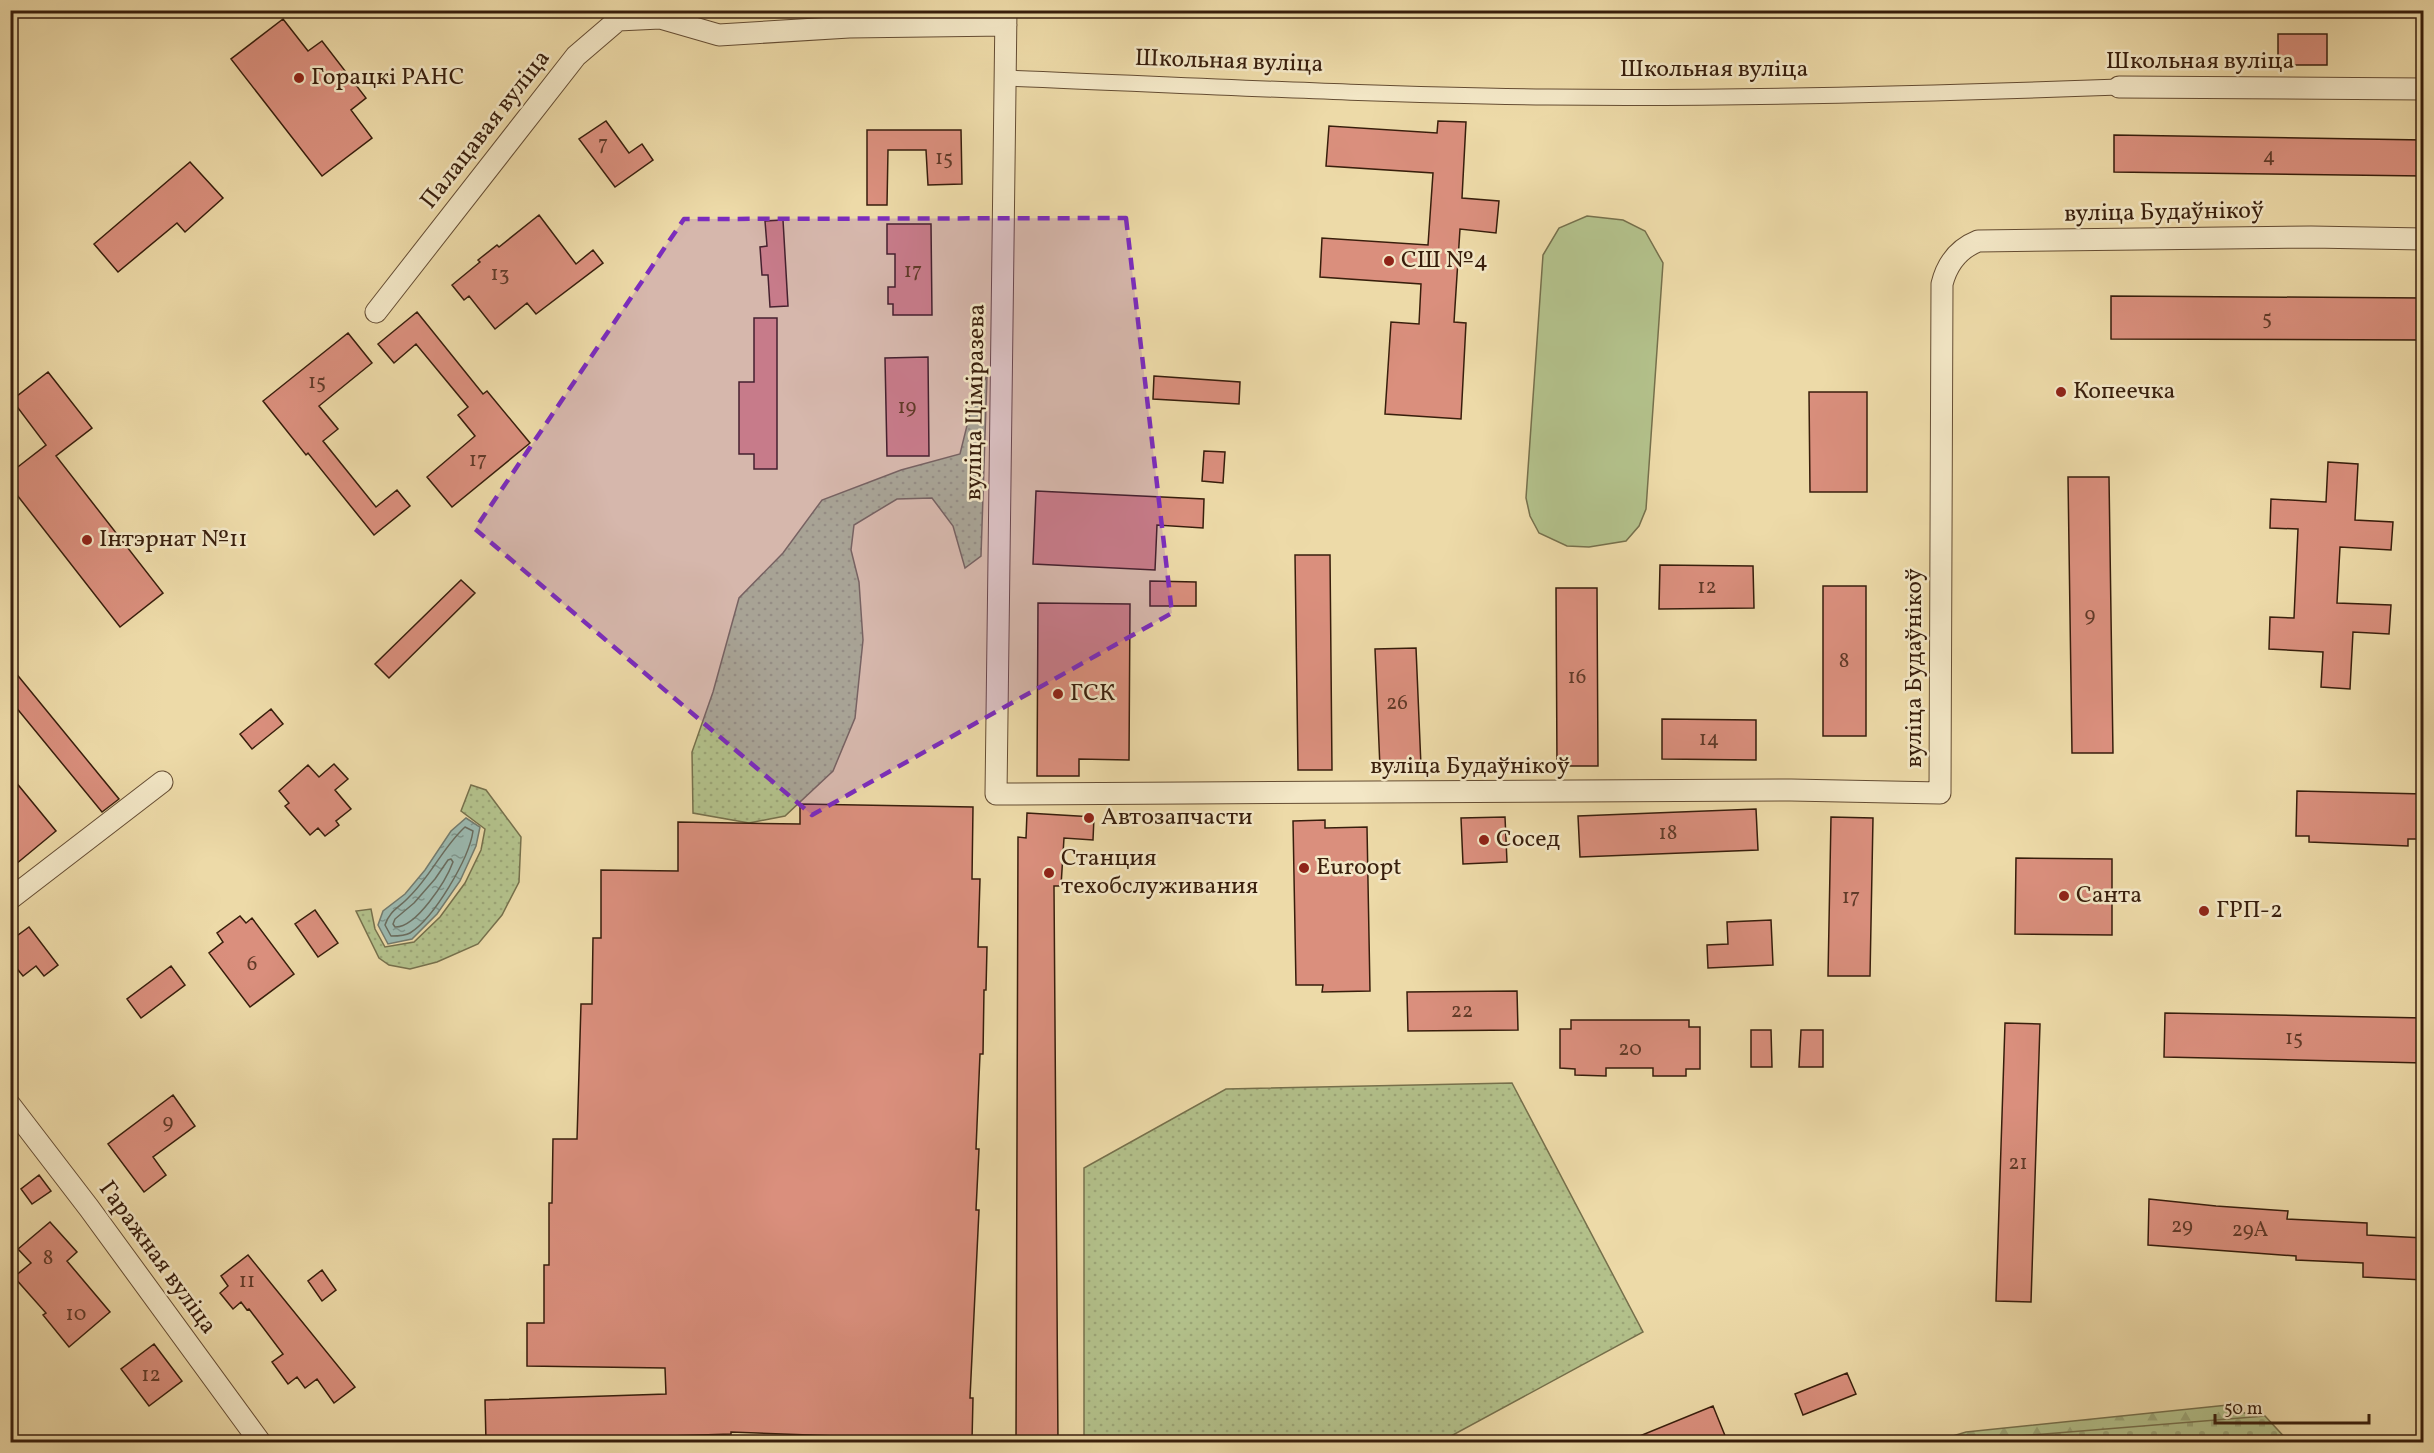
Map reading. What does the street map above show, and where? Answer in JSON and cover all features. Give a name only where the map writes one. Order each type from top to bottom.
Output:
[{"type":"street","name":"Палацавая вуліца","points":[[376,312],[576,56],[618,20],[660,14],[719,35],[1006,18]]},
{"type":"street","name":"вуліца Ціміразева","points":[[996,794],[1006,18]]},
{"type":"street","name":"Школьная вуліца","points":[[1005,78],[1548,97],[1941,94],[2119,87],[2424,89]]},
{"type":"street","name":"вуліца Будаўнікоў","points":[[996,794],[1791,790],[1940,793],[1942,284],[1952,259],[1970,244],[1978,241],[2311,237],[2424,239]]},
{"type":"street","points":[[10,899],[162,782]]},
{"type":"street","name":"Гаражная вуліца","points":[[10,1104],[89,1208],[260,1443]]},
{"type":"highlighted area","points":[[1126,218],[1172,613],[812,815],[475,529],[684,219]]},
{"type":"green space","points":[[1587,216],[1623,220],[1645,231],[1663,263],[1646,509],[1639,526],[1626,541],[1589,547],[1567,546],[1539,533],[1530,516],[1526,498],[1543,255],[1559,228]]},
{"type":"green space","points":[[987,376],[981,556],[965,568],[953,526],[932,498],[897,499],[854,525],[851,550],[859,582],[863,640],[855,718],[833,771],[785,816],[749,823],[693,813],[692,752],[713,692],[739,598],[783,553],[822,500],[901,470],[960,454],[974,397]]},
{"type":"green space","points":[[471,785],[486,790],[521,837],[519,882],[502,915],[478,944],[437,962],[410,969],[389,965],[379,958],[356,911],[371,909],[375,929],[385,947],[414,942],[440,917],[465,883],[481,850],[485,829],[461,811]]},
{"type":"green space","points":[[1512,1083],[1643,1332],[1440,1442],[1084,1442],[1084,1168],[1226,1089]]},
{"type":"green space","points":[[2228,1405],[2253,1417],[2267,1442],[1933,1442],[1966,1432]]},
{"type":"green space","points":[[2265,1416],[2289,1442],[1945,1442]]},
{"type":"water","points":[[466,818],[480,827],[476,846],[460,881],[437,914],[412,939],[388,944],[378,925],[383,911],[405,894],[425,870],[451,831]]},
{"type":"building","name":"Горацкі РАНС","points":[[283,19],[308,51],[322,41],[366,98],[351,110],[372,138],[322,176],[231,59]]},
{"type":"building","points":[[2278,34],[2327,34],[2327,65],[2278,65]]},
{"type":"building","points":[[606,121],[629,153],[642,144],[653,160],[615,187],[579,139]]},
{"type":"building","name":"СШ №4","points":[[1438,121],[1466,122],[1462,198],[1499,201],[1496,233],[1460,229],[1454,322],[1466,323],[1461,419],[1385,414],[1391,322],[1419,324],[1421,284],[1320,277],[1322,238],[1428,245],[1433,173],[1326,166],[1329,126],[1437,133]]},
{"type":"building","points":[[867,130],[961,130],[962,184],[928,185],[926,150],[888,150],[887,205],[867,205]]},
{"type":"building","points":[[2114,135],[2424,140],[2424,176],[2114,172]]},
{"type":"building","points":[[190,162],[223,198],[185,232],[177,223],[118,272],[94,244]]},
{"type":"building","points":[[539,215],[576,264],[593,250],[603,263],[536,314],[527,303],[495,329],[469,296],[464,300],[452,285],[480,262],[478,260],[497,245],[499,247]]},
{"type":"building","points":[[783,220],[788,306],[770,307],[768,275],[762,275],[760,247],[767,246],[765,221]]},
{"type":"building","points":[[887,224],[931,224],[932,315],[893,315],[893,304],[888,304],[888,287],[895,287],[895,254],[887,254]]},
{"type":"building","points":[[2111,296],[2424,298],[2424,340],[2111,339]]},
{"type":"building","points":[[417,312],[483,394],[487,391],[530,443],[452,507],[427,477],[475,436],[458,415],[468,407],[416,344],[394,363],[378,344]]},
{"type":"building","points":[[754,318],[777,318],[777,469],[754,469],[754,454],[739,454],[739,382],[754,382]]},
{"type":"building","points":[[348,333],[372,363],[319,406],[338,429],[323,441],[376,507],[397,490],[410,506],[374,535],[263,401]]},
{"type":"building","points":[[928,357],[929,456],[887,456],[885,358]]},
{"type":"building","name":"Інтэрнат №11","points":[[48,372],[92,428],[56,456],[163,593],[120,627],[10,486],[10,473],[46,445],[12,400]]},
{"type":"building","points":[[1154,376],[1240,382],[1239,404],[1153,399]]},
{"type":"building","points":[[1809,392],[1867,392],[1867,492],[1810,492]]},
{"type":"building","points":[[1204,451],[1225,452],[1223,483],[1202,481]]},
{"type":"building","points":[[2328,462],[2358,464],[2355,520],[2393,522],[2391,550],[2340,547],[2337,603],[2391,605],[2389,634],[2353,632],[2350,689],[2321,687],[2323,652],[2269,649],[2270,617],[2294,618],[2298,529],[2270,528],[2271,499],[2326,502]]},
{"type":"building","points":[[2068,477],[2109,477],[2113,753],[2072,753]]},
{"type":"building","points":[[1036,491],[1204,499],[1203,528],[1157,525],[1155,570],[1033,564]]},
{"type":"building","points":[[1295,555],[1330,555],[1332,770],[1298,770]]},
{"type":"building","points":[[1660,565],[1753,566],[1754,608],[1659,609]]},
{"type":"building","points":[[461,580],[475,593],[389,678],[375,664]]},
{"type":"building","points":[[1150,581],[1196,582],[1196,606],[1150,606]]},
{"type":"building","points":[[1823,586],[1866,586],[1866,736],[1823,736]]},
{"type":"building","points":[[1556,588],[1597,588],[1598,766],[1557,766]]},
{"type":"building","name":"ГСК","points":[[1038,603],[1130,604],[1129,760],[1079,759],[1079,776],[1037,776]]},
{"type":"building","points":[[1416,648],[1421,766],[1380,768],[1375,649]]},
{"type":"building","points":[[10,666],[119,799],[102,812],[10,700]]},
{"type":"building","points":[[271,709],[283,724],[252,749],[240,734]]},
{"type":"building","points":[[1662,719],[1756,720],[1756,760],[1662,759]]},
{"type":"building","points":[[334,764],[348,779],[335,790],[351,809],[336,821],[339,825],[325,836],[318,828],[310,835],[285,806],[289,803],[279,791],[308,765],[319,777]]},
{"type":"building","points":[[10,775],[56,831],[10,869]]},
{"type":"building","points":[[2297,791],[2424,794],[2424,839],[2408,839],[2408,846],[2309,842],[2309,836],[2296,836]]},
{"type":"building","points":[[800,804],[973,807],[972,879],[980,879],[978,947],[987,947],[983,1054],[980,1054],[976,1149],[979,1149],[976,1210],[979,1210],[970,1398],[973,1398],[972,1441],[731,1432],[731,1434],[486,1442],[485,1400],[666,1394],[665,1368],[527,1366],[527,1323],[544,1323],[544,1265],[549,1265],[549,1203],[552,1203],[553,1139],[577,1139],[581,1004],[592,1004],[593,938],[601,938],[601,870],[678,871],[678,822],[800,824]]},
{"type":"building","points":[[1756,809],[1758,850],[1580,857],[1578,816]]},
{"type":"building","points":[[1027,813],[1094,817],[1093,840],[1064,838],[1061,886],[1054,886],[1058,1443],[1016,1443],[1018,837],[1026,838]]},
{"type":"building","name":"Сосед","points":[[1505,817],[1507,862],[1463,864],[1461,818]]},
{"type":"building","points":[[1831,817],[1873,818],[1870,976],[1828,976]]},
{"type":"building","points":[[1325,820],[1325,828],[1367,827],[1370,991],[1322,992],[1323,985],[1296,985],[1293,821]]},
{"type":"building","name":"Санта","points":[[2016,858],[2112,859],[2112,935],[2015,934]]},
{"type":"building","points":[[315,910],[338,943],[318,957],[295,924]]},
{"type":"building","points":[[240,916],[246,923],[252,918],[294,974],[250,1007],[209,953],[223,942],[217,933]]},
{"type":"building","points":[[1771,920],[1773,965],[1708,968],[1707,945],[1728,944],[1727,922]]},
{"type":"building","points":[[29,927],[58,965],[44,976],[36,966],[23,976],[10,960],[10,941]]},
{"type":"building","points":[[171,966],[185,985],[141,1018],[127,999]]},
{"type":"building","points":[[1517,991],[1518,1030],[1408,1031],[1407,992]]},
{"type":"building","points":[[2165,1013],[2424,1018],[2424,1063],[2164,1057]]},
{"type":"building","points":[[1571,1020],[1689,1020],[1689,1027],[1700,1027],[1700,1069],[1686,1069],[1686,1076],[1653,1076],[1653,1068],[1606,1068],[1606,1076],[1575,1075],[1575,1069],[1560,1068],[1560,1029],[1571,1029]]},
{"type":"building","points":[[2005,1023],[2040,1024],[2031,1302],[1996,1301]]},
{"type":"building","points":[[1751,1030],[1771,1030],[1772,1067],[1751,1067]]},
{"type":"building","points":[[1801,1030],[1823,1030],[1823,1067],[1799,1067]]},
{"type":"building","points":[[173,1095],[195,1126],[153,1157],[166,1175],[144,1192],[108,1144]]},
{"type":"building","points":[[39,1175],[51,1191],[32,1204],[21,1189]]},
{"type":"building","points":[[2149,1199],[2288,1211],[2287,1219],[2367,1223],[2367,1235],[2424,1238],[2424,1280],[2363,1277],[2363,1263],[2296,1260],[2296,1256],[2148,1245]]},
{"type":"building","points":[[50,1222],[77,1252],[67,1261],[110,1312],[69,1347],[43,1315],[46,1313],[14,1277],[31,1263],[18,1249]]},
{"type":"building","points":[[248,1255],[355,1387],[334,1403],[317,1379],[305,1388],[297,1377],[288,1384],[272,1362],[283,1354],[249,1309],[247,1310],[241,1302],[233,1309],[220,1293],[228,1286],[221,1276]]},
{"type":"building","points":[[322,1270],[336,1290],[322,1301],[308,1281]]},
{"type":"building","points":[[154,1344],[182,1381],[149,1406],[121,1369]]},
{"type":"building","points":[[1847,1373],[1856,1394],[1803,1415],[1795,1394]]},
{"type":"building","points":[[1713,1406],[1728,1443],[1625,1443],[1625,1442]]},
{"type":"place","name":"Горацкі РАНС","points":[[299,78]]},
{"type":"place","name":"СШ №4","points":[[1389,261]]},
{"type":"place","name":"Копеечка","points":[[2061,392]]},
{"type":"place","name":"Інтэрнат №11","points":[[87,540]]},
{"type":"place","name":"ГСК","points":[[1058,694]]},
{"type":"place","name":"Автозапчасти","points":[[1089,818]]},
{"type":"place","name":"Сосед","points":[[1484,840]]},
{"type":"place","name":"Euroopt","points":[[1304,868]]},
{"type":"place","name":"Станция техобслуживания","points":[[1049,873]]},
{"type":"place","name":"Санта","points":[[2064,896]]},
{"type":"place","name":"ГРП-2","points":[[2204,911]]}]
